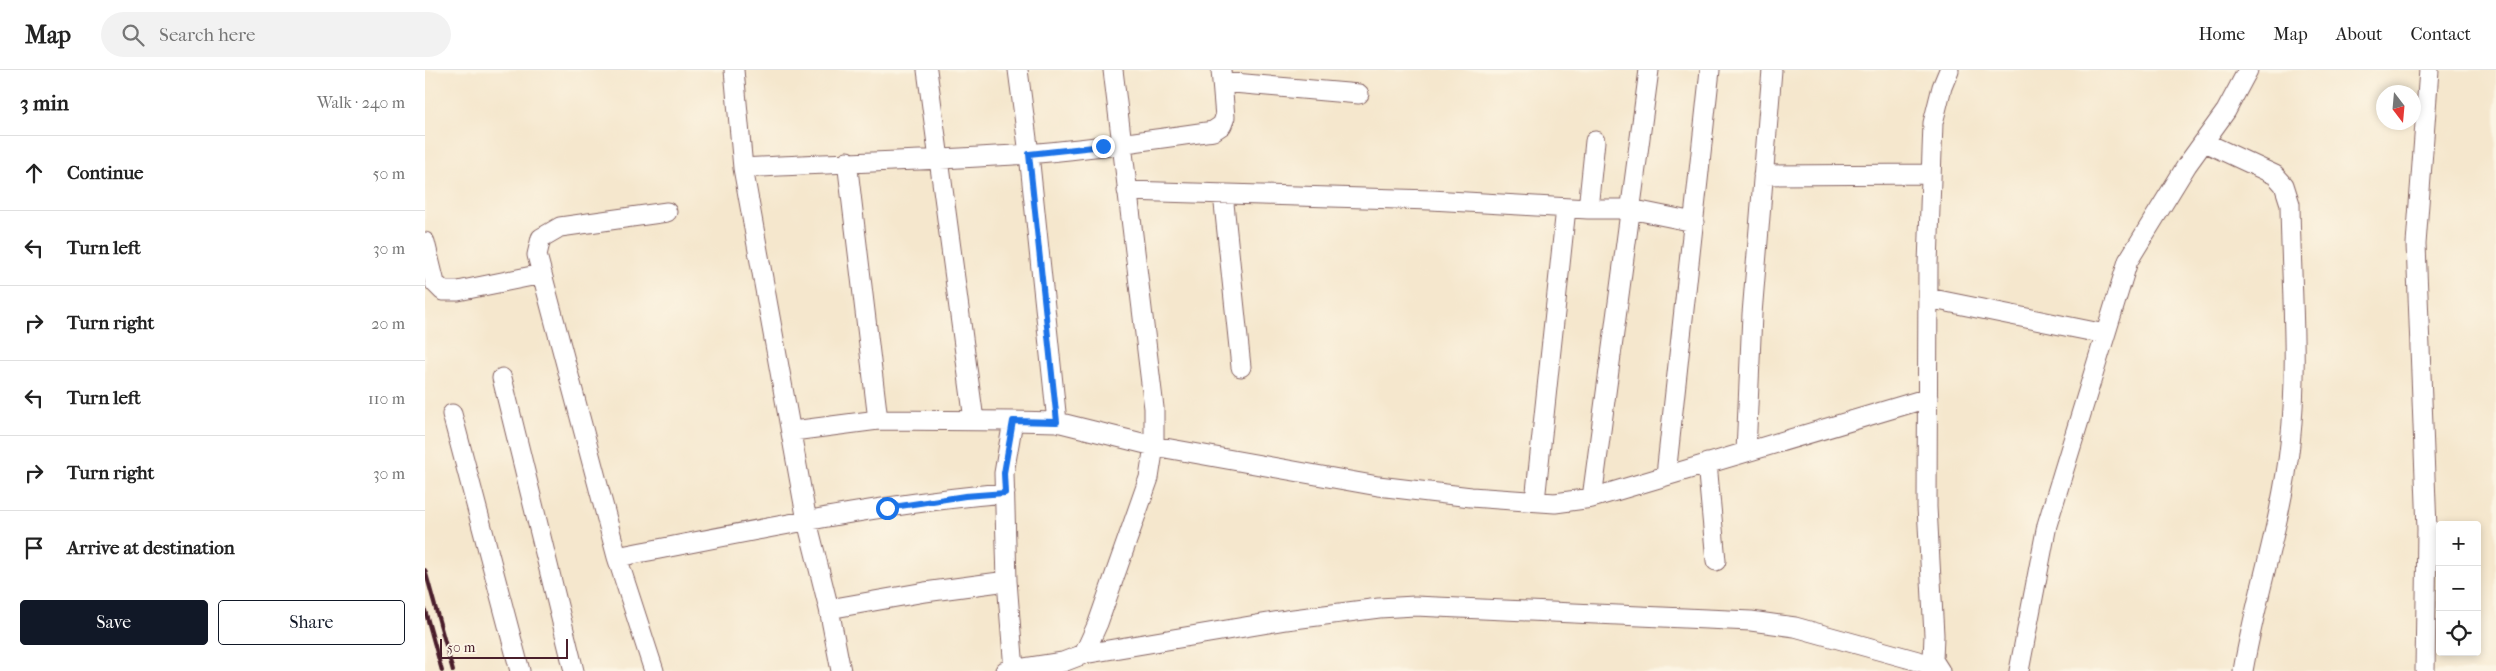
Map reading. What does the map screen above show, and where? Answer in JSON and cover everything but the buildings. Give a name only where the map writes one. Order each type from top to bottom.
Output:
[{"type":"street","points":[[734,70],[743,168],[793,431],[807,521],[829,609],[841,671]]},
{"type":"street","points":[[927,70],[974,420]]},
{"type":"street","points":[[1018,70],[1029,154],[1057,422]]},
{"type":"street","points":[[1084,654],[1098,623],[1149,478],[1155,446],[1154,408],[1113,70]]},
{"type":"street","points":[[1592,498],[1649,70]]},
{"type":"street","points":[[1666,475],[1710,70]]},
{"type":"street","points":[[1746,452],[1752,314],[1772,70]]},
{"type":"street","points":[[1938,668],[1933,660],[1934,635],[1927,507],[1928,298],[1931,174],[1937,104],[1949,70]]},
{"type":"street","points":[[2019,671],[2047,525],[2128,261],[2226,111],[2248,70]]},
{"type":"street","points":[[2425,671],[2427,529],[2416,244],[2429,70]]},
{"type":"street","points":[[743,168],[847,161],[938,160],[1029,154],[1121,144],[1218,128],[1222,125],[1225,117],[1221,76],[1359,94]]},
{"type":"street","points":[[1588,209],[1595,141]]},
{"type":"street","points":[[2204,142],[2275,175],[2284,186],[2290,204],[2293,386],[2290,444],[2284,484],[2243,671]]},
{"type":"street","points":[[847,161],[878,420]]},
{"type":"street","points":[[1763,175],[1931,174]]},
{"type":"street","points":[[1127,191],[1431,200],[1588,209],[1631,209],[1694,222]]},
{"type":"street","points":[[1223,194],[1241,367]]},
{"type":"street","points":[[1535,502],[1566,208]]},
{"type":"street","points":[[654,671],[617,557],[537,255],[541,238],[559,228],[667,212]]},
{"type":"street","points":[[425,242],[435,283],[443,291],[458,291],[542,274]]},
{"type":"street","points":[[1928,298],[2105,334]]},
{"type":"street","points":[[502,378],[574,671]]},
{"type":"street","points":[[793,431],[878,420],[1057,422],[1155,446],[1377,486],[1471,497],[1555,503],[1592,498],[1928,398]]},
{"type":"street","points":[[452,414],[520,671]]},
{"type":"street","points":[[1013,421],[1004,473],[1009,670],[1063,662],[1084,654],[1338,612],[1415,606],[1751,621],[1795,627],[1938,668]]},
{"type":"street","points":[[1707,463],[1716,561]]},
{"type":"street","points":[[617,557],[807,521],[965,496],[1005,493]]},
{"type":"street","points":[[829,609],[925,592],[1007,581]]},
{"type":"railway","points":[[425,570],[453,671]]},
{"type":"railway","points":[[425,610],[442,671]]},
{"type":"route","points":[[887,508],[965,496],[1005,493],[1004,473],[1013,421],[1057,422],[1029,154],[1103,146]]}]
